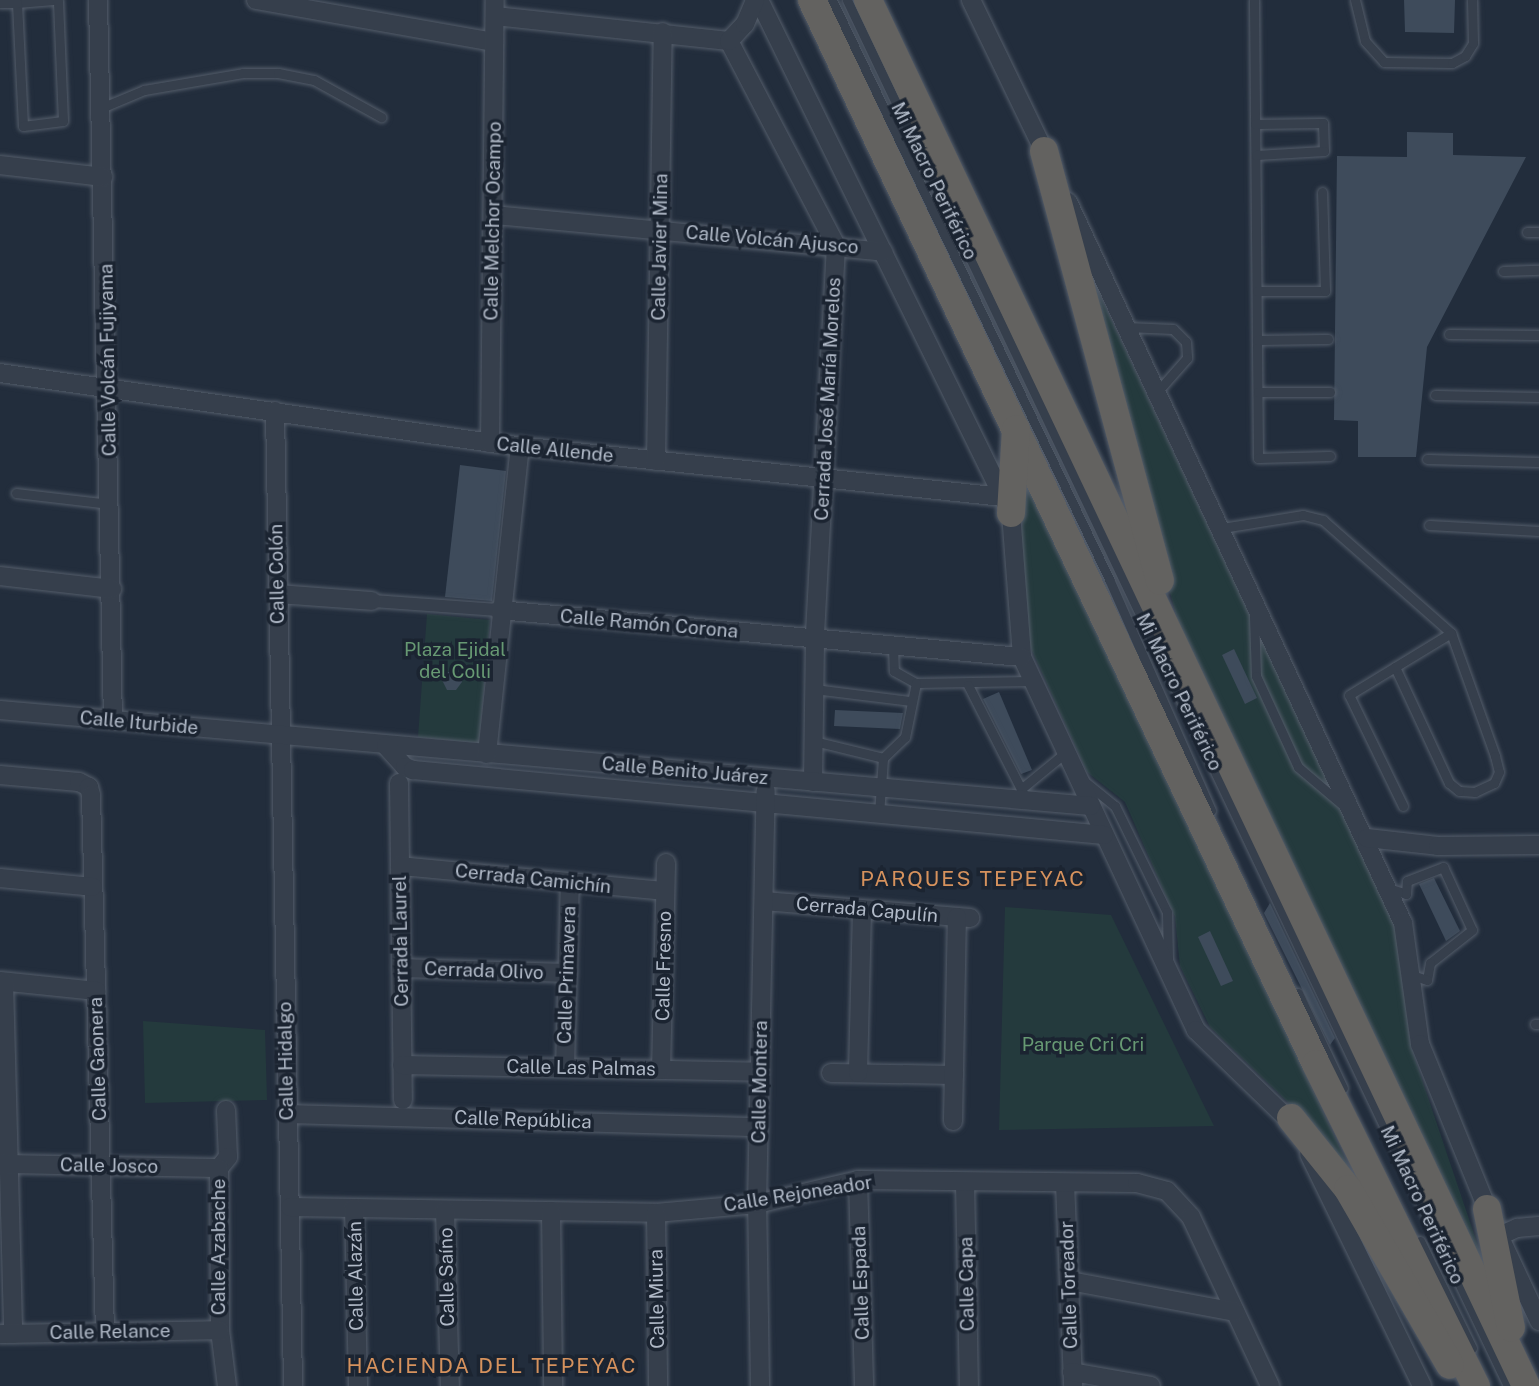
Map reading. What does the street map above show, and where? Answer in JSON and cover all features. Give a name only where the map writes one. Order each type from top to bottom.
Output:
[{"type":"highway","points":[[792,0],[828,34]]},
{"type":"highway","points":[[812,0],[1315,1064],[1475,1379]]},
{"type":"highway","points":[[868,0],[1184,664],[1518,1383]]},
{"type":"highway","points":[[1044,151],[1184,664]]},
{"type":"highway","points":[[1007,505],[1016,427]]},
{"type":"highway","points":[[1292,1118],[1348,1189],[1440,1355],[1475,1379]]},
{"type":"highway","points":[[1487,1209],[1518,1383]]},
{"type":"street","name":"Calle Volcán Fujiyama","points":[[98,0],[109,387],[113,720]]},
{"type":"street","points":[[256,0],[494,42]]},
{"type":"street","points":[[729,41],[746,24],[757,0]]},
{"type":"street","points":[[757,0],[1007,505],[1022,657],[1196,1030],[1292,1118],[1422,1386]]},
{"type":"street","points":[[971,0],[1128,327],[1367,838],[1403,923],[1420,1044],[1487,1209],[1539,1321]]},
{"type":"street","points":[[495,8],[729,41]]},
{"type":"street","name":"Calle Melchor Ocampo","points":[[490,443],[495,8]]},
{"type":"street","name":"Calle Javier Mina","points":[[656,461],[663,32]]},
{"type":"street","points":[[729,41],[836,246]]},
{"type":"street","points":[[0,165],[103,177]]},
{"type":"street","name":"Calle Volcán Ajusco","points":[[494,215],[883,252]]},
{"type":"street","name":"Cerrada José María Morelos","points":[[813,782],[815,639],[836,246]]},
{"type":"street","name":"Calle Allende","points":[[0,373],[490,443],[825,479],[1007,505]]},
{"type":"street","name":"Calle Colón","points":[[275,411],[279,736]]},
{"type":"street","points":[[487,754],[499,610],[520,446]]},
{"type":"street","points":[[0,576],[112,589]]},
{"type":"street","name":"Calle Ramón Corona","points":[[277,594],[499,610],[1022,657]]},
{"type":"street","name":"Calle Iturbide","points":[[0,710],[279,736]]},
{"type":"street","name":"Calle Benito Juárez","points":[[279,736],[881,788],[1024,795],[1091,806]]},
{"type":"street","name":"Calle Hidalgo","points":[[279,736],[293,1386]]},
{"type":"street","name":"Calle Benito Juárez","points":[[386,746],[404,767],[413,770],[1104,835]]},
{"type":"street","name":"Calle Gaonera","points":[[0,775],[89,787],[105,1332]]},
{"type":"street","name":"Calle Montera","points":[[760,1386],[757,1204],[766,778]]},
{"type":"street","name":"Cerrada Laurel","points":[[399,783],[402,1100]]},
{"type":"street","points":[[1367,838],[1475,847],[1539,845]]},
{"type":"street","name":"Calle Fresno","points":[[661,1070],[666,863]]},
{"type":"street","name":"Cerrada Camichín","points":[[400,866],[666,891]]},
{"type":"street","points":[[0,878],[93,887]]},
{"type":"street","name":"Calle Primavera","points":[[565,1068],[570,882]]},
{"type":"street","name":"Cerrada Capulín","points":[[764,901],[963,918],[954,1075]]},
{"type":"street","points":[[858,1073],[862,909]]},
{"type":"street","name":"Cerrada Olivo","points":[[401,968],[568,973]]},
{"type":"street","points":[[7,1334],[2,981],[96,991]]},
{"type":"street","name":"Calle Las Palmas","points":[[402,1065],[760,1072]]},
{"type":"street","points":[[831,1073],[954,1075],[953,1121]]},
{"type":"street","name":"Calle Azabache","points":[[226,1110],[228,1157],[219,1168],[220,1330],[227,1386]]},
{"type":"street","name":"Calle República","points":[[287,1114],[759,1127]]},
{"type":"street","name":"Calle Josco","points":[[6,1164],[219,1168]]},
{"type":"street","name":"Calle Rejoneador","points":[[290,1207],[656,1213],[757,1204],[858,1180],[1137,1183],[1167,1191],[1191,1217],[1270,1386]]},
{"type":"street","name":"Calle Espada","points":[[858,1180],[864,1386]]},
{"type":"street","name":"Calle Capa","points":[[965,1182],[969,1386]]},
{"type":"street","name":"Calle Toreador","points":[[1065,1183],[1072,1379]]},
{"type":"street","name":"Calle Alazán","points":[[354,1208],[358,1386]]},
{"type":"street","name":"Calle Saíno","points":[[445,1210],[450,1386]]},
{"type":"street","points":[[551,1211],[553,1386]]},
{"type":"street","name":"Calle Miura","points":[[656,1213],[658,1386]]},
{"type":"street","points":[[1499,1236],[1517,1228],[1539,1226]]},
{"type":"street","points":[[1070,1282],[1235,1312]]},
{"type":"street","name":"Calle Relance","points":[[7,1334],[220,1330]]},
{"type":"street","points":[[1072,1379],[1151,1386]]},
{"type":"lane","points":[[0,3],[55,0],[61,124],[21,124],[17,3]]},
{"type":"lane","name":"Mi Macro Periférico","points":[[832,0],[1109,579],[1215,817]]},
{"type":"lane","name":"Mi Macro Periférico","points":[[847,0],[1518,1383]]},
{"type":"lane","points":[[1254,0],[1258,458],[1330,456]]},
{"type":"lane","points":[[1355,0],[1365,41],[1384,62],[1452,63],[1465,56],[1473,44],[1472,0]]},
{"type":"lane","points":[[101,108],[144,90],[243,73],[278,73],[314,80],[381,117]]},
{"type":"lane","points":[[1255,124],[1324,123],[1324,151],[1256,155]]},
{"type":"lane","points":[[1257,291],[1325,290],[1322,192]]},
{"type":"lane","points":[[1527,232],[1539,232]]},
{"type":"lane","points":[[1503,271],[1539,270]]},
{"type":"lane","points":[[1128,327],[1173,329],[1186,342],[1187,358],[1158,391]]},
{"type":"lane","points":[[1449,334],[1539,335]]},
{"type":"lane","points":[[1257,340],[1328,339]]},
{"type":"lane","points":[[1258,392],[1330,392]]},
{"type":"lane","points":[[1435,395],[1539,397]]},
{"type":"lane","points":[[1427,459],[1539,462]]},
{"type":"lane","points":[[16,494],[111,505]]},
{"type":"lane","points":[[1222,528],[1303,515],[1323,520],[1451,633],[1495,756],[1499,772],[1494,783],[1475,792],[1460,791],[1449,783],[1395,667]]},
{"type":"lane","points":[[1429,525],[1539,531]]},
{"type":"lane","points":[[1254,596],[1256,676],[1298,767],[1358,818]]},
{"type":"lane","points":[[1403,806],[1349,695],[1451,633]]},
{"type":"lane","points":[[893,646],[894,671],[916,683],[968,685],[1033,681]]},
{"type":"lane","points":[[879,814],[883,758],[905,737],[916,683]]},
{"type":"lane","points":[[968,685],[1024,795],[1066,752]]},
{"type":"lane","points":[[814,689],[911,701]]},
{"type":"lane","points":[[814,741],[883,758]]},
{"type":"lane","points":[[1077,776],[1115,806],[1167,912],[1171,938],[1167,967]]},
{"type":"lane","points":[[1388,888],[1406,894],[1407,881],[1443,867],[1472,930],[1430,963],[1427,980],[1412,975]]},
{"type":"lane","points":[[1295,988],[1348,1097]]},
{"type":"lane","name":"Mi Macro Periférico","points":[[1412,1228],[1475,1379]]},
{"type":"green space","points":[[1074,240],[1395,925],[1411,1047],[1501,1314],[1180,629]]},
{"type":"green space","points":[[1027,478],[1353,1176],[1328,1141],[1210,1027],[1180,966],[1175,917],[1125,802],[1087,772],[1029,644],[1021,536]]},
{"type":"green space","name":"Plaza Ejidal del Colli","points":[[427,614],[490,620],[479,743],[418,737]]},
{"type":"green space","name":"Parque Cri Cri","points":[[1005,907],[1111,915],[1214,1126],[999,1130]]},
{"type":"green space","points":[[143,1021],[265,1030],[267,1100],[145,1103]]},
{"type":"building","points":[[1404,0],[1455,0],[1454,33],[1405,32]]},
{"type":"building","points":[[1407,132],[1453,133],[1453,155],[1526,157],[1427,347],[1416,457],[1358,457],[1358,421],[1334,420],[1337,156],[1407,157]]},
{"type":"building","points":[[460,465],[506,471],[492,601],[445,597]]},
{"type":"building","points":[[1234,649],[1257,698],[1245,704],[1222,655]]},
{"type":"building","points":[[448,672],[457,672],[462,682],[456,690],[447,690],[442,680]]},
{"type":"building","points":[[999,692],[1032,770],[1021,774],[983,699]]},
{"type":"building","points":[[835,710],[903,713],[900,729],[834,726]]},
{"type":"building","points":[[1434,878],[1460,931],[1446,941],[1419,884]]},
{"type":"building","points":[[1270,903],[1335,1038],[1330,1045],[1264,913]]},
{"type":"building","points":[[1210,931],[1233,981],[1221,986],[1198,937]]},
{"type":"district","name":"PARQUES TEPEYAC","points":[[973,879]]},
{"type":"district","name":"HACIENDA DEL TEPEYAC","points":[[492,1366]]}]
